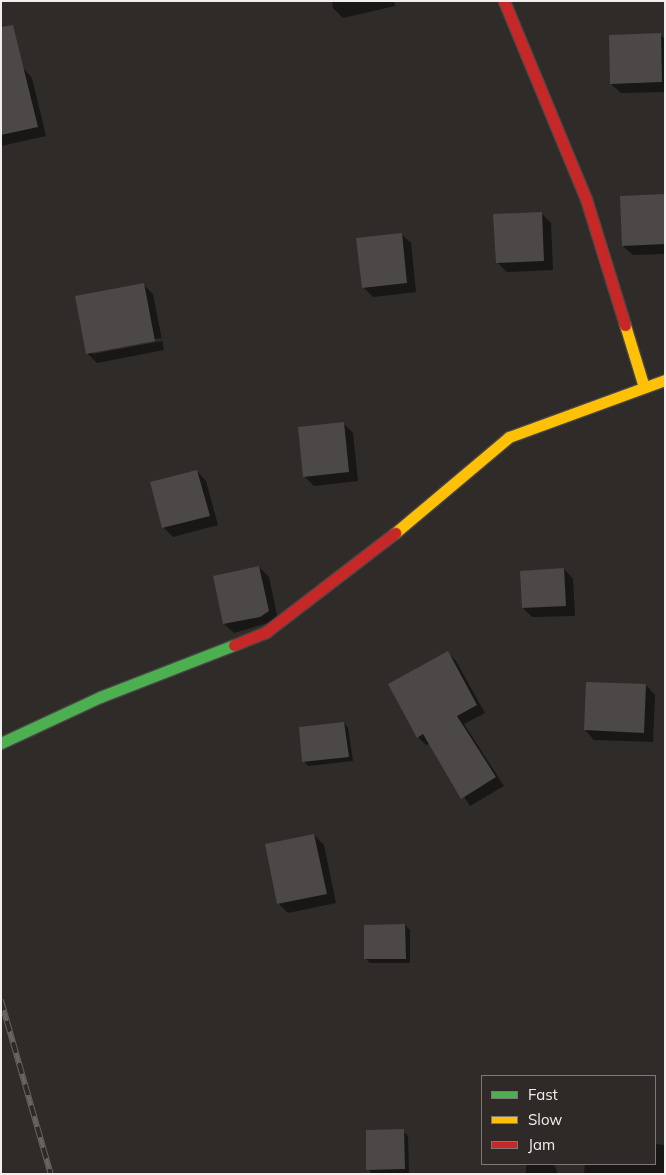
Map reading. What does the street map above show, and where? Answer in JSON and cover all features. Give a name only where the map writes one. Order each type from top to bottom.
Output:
[{"type":"street","points":[[504,1],[586,198],[644,387]]},
{"type":"street","points":[[1,743],[100,697],[266,632],[361,562],[509,437],[665,380]]},
{"type":"building","points":[[13,25],[38,127],[1,135],[1,27]]},
{"type":"building","points":[[661,33],[662,82],[610,84],[609,35]]},
{"type":"building","points":[[665,194],[665,244],[622,246],[620,196]]},
{"type":"building","points":[[542,212],[544,261],[496,263],[493,214]]},
{"type":"building","points":[[402,233],[407,283],[362,288],[356,238]]},
{"type":"building","points":[[144,283],[155,341],[86,354],[75,296]]},
{"type":"building","points":[[344,422],[349,472],[303,477],[298,427]]},
{"type":"building","points":[[197,470],[210,516],[162,528],[150,482]]},
{"type":"building","points":[[259,566],[269,611],[260,617],[223,624],[213,576]]},
{"type":"building","points":[[564,568],[566,606],[522,608],[520,571]]},
{"type":"building","points":[[448,651],[477,705],[457,716],[496,777],[461,799],[423,734],[417,738],[388,684]]},
{"type":"building","points":[[586,682],[646,684],[644,733],[584,730]]},
{"type":"building","points":[[344,722],[349,757],[302,762],[299,727]]},
{"type":"building","points":[[314,834],[327,894],[277,904],[265,844]]},
{"type":"building","points":[[405,924],[406,959],[364,959],[364,925]]},
{"type":"building","points":[[404,1129],[405,1169],[366,1170],[366,1130]]},
{"type":"railway","points":[[1,1000],[51,1174]]},
{"type":"traffic: fast","points":[[1,743],[100,697],[234,645]]},
{"type":"traffic: slow","points":[[625,325],[644,387]]},
{"type":"traffic: slow","points":[[395,533],[509,437],[665,380]]},
{"type":"traffic: jam","points":[[504,1],[586,199],[625,325]]},
{"type":"traffic: jam","points":[[234,645],[266,632],[395,533]]}]
